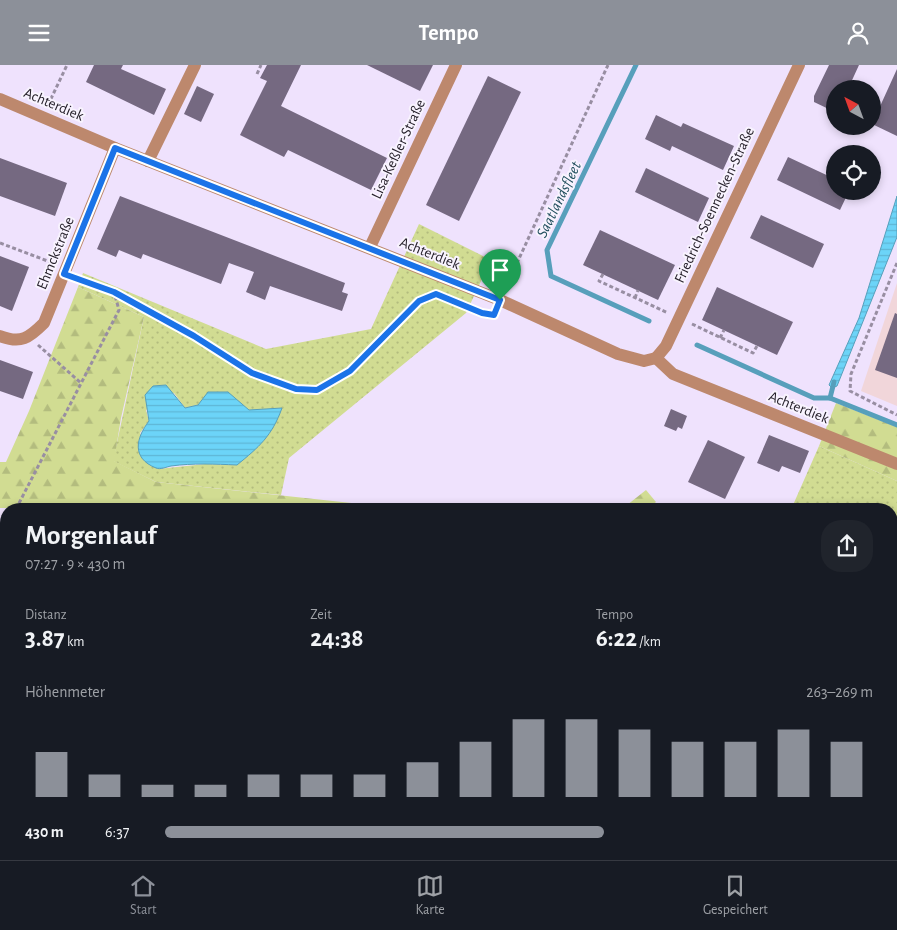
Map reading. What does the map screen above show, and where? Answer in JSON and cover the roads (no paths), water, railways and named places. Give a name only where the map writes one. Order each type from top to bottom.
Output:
[{"type":"street","points":[[148,161],[195,65]]},
{"type":"street","name":"Lisa-Keßler-Straße","points":[[370,247],[456,65]]},
{"type":"street","name":"Friedrich-Soennecken-Straße","points":[[656,357],[666,347],[799,65]]},
{"type":"street","name":"Achterdiek","points":[[0,99],[115,148],[370,247],[500,300],[618,354],[644,361],[656,357],[673,374],[897,464]]},
{"type":"street","name":"Ehmckstraße","points":[[0,336],[11,340],[30,338],[44,323],[115,148]]},
{"type":"water","points":[[897,196],[897,237],[837,386],[832,388],[829,385],[859,318]]},
{"type":"water","points":[[166,385],[185,408],[198,405],[208,392],[228,392],[249,410],[282,408],[269,434],[237,465],[188,464],[158,469],[143,459],[138,447],[141,434],[149,421],[145,395],[153,386]]},
{"type":"waterway","name":"Saatlandsfleet","points":[[636,65],[547,250],[551,276],[649,321]]},
{"type":"waterway","name":"Saatlandsfleet","points":[[697,345],[814,398],[830,398],[897,425]]},
{"type":"waterway","name":"Saatlandsfleet","points":[[830,398],[834,382]]}]
